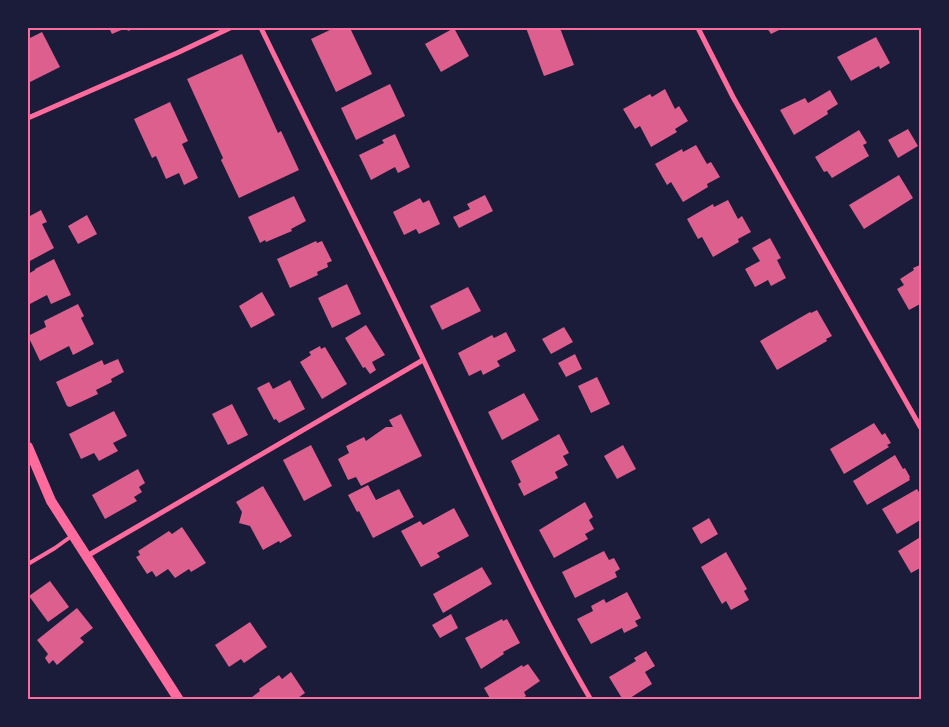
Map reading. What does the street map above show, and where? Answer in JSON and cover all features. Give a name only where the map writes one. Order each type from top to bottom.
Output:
[{"type":"main road","points":[[28,448],[51,501],[179,700]]},
{"type":"street","points":[[28,118],[230,28]]},
{"type":"street","points":[[261,28],[423,360],[558,644],[591,700]]},
{"type":"street","points":[[698,28],[733,97],[922,430]]},
{"type":"street","points":[[86,557],[423,360]]},
{"type":"lane","points":[[28,564],[55,548],[72,534]]},
{"type":"building","points":[[109,28],[126,28],[112,34]]},
{"type":"building","points":[[334,28],[350,28],[372,74],[336,92],[311,39]]},
{"type":"building","points":[[454,28],[469,56],[441,72],[425,44]]},
{"type":"building","points":[[526,28],[560,28],[574,65],[544,76]]},
{"type":"building","points":[[767,28],[783,28],[771,34]]},
{"type":"building","points":[[42,32],[60,67],[28,83],[28,39]]},
{"type":"building","points":[[876,37],[890,63],[880,69],[879,66],[851,81],[837,57]]},
{"type":"building","points":[[242,54],[278,133],[281,131],[299,170],[239,198],[187,79]]},
{"type":"building","points":[[390,84],[405,116],[356,140],[341,108]]},
{"type":"building","points":[[665,89],[675,109],[679,106],[688,121],[675,129],[677,132],[651,147],[640,126],[635,129],[623,109],[650,94],[652,97]]},
{"type":"building","points":[[830,90],[838,104],[827,111],[828,114],[794,135],[780,110],[805,98],[808,103]]},
{"type":"building","points":[[170,102],[188,141],[182,144],[198,178],[184,185],[179,173],[166,179],[156,156],[152,158],[134,119]]},
{"type":"building","points":[[908,129],[918,146],[898,158],[888,140]]},
{"type":"building","points":[[859,130],[867,143],[863,145],[869,156],[832,178],[827,171],[824,172],[815,157]]},
{"type":"building","points":[[395,134],[410,167],[398,173],[395,167],[371,180],[359,155],[384,143],[382,140]]},
{"type":"building","points":[[696,145],[707,164],[711,162],[720,177],[707,184],[708,187],[683,202],[671,182],[667,185],[655,164],[682,149],[683,152]]},
{"type":"building","points":[[899,175],[913,198],[864,229],[849,205]]},
{"type":"building","points":[[485,195],[493,211],[459,228],[453,217],[470,209],[467,204]]},
{"type":"building","points":[[294,196],[306,221],[291,229],[292,231],[260,243],[248,217]]},
{"type":"building","points":[[420,198],[423,203],[429,200],[440,224],[419,234],[416,229],[404,235],[393,212]]},
{"type":"building","points":[[728,200],[738,219],[742,216],[751,232],[738,239],[739,242],[713,257],[702,237],[698,239],[687,219],[713,204],[714,207]]},
{"type":"building","points":[[41,210],[47,222],[42,224],[54,248],[28,262],[28,217]]},
{"type":"building","points":[[87,215],[97,234],[78,244],[68,226]]},
{"type":"building","points":[[770,238],[781,258],[777,260],[786,278],[771,286],[768,280],[755,287],[745,269],[760,261],[752,248]]},
{"type":"building","points":[[316,241],[317,243],[322,241],[332,261],[327,263],[328,267],[317,272],[318,275],[290,288],[277,259]]},
{"type":"building","points":[[54,259],[71,295],[51,304],[47,295],[28,305],[28,274]]},
{"type":"building","points":[[922,264],[922,303],[909,310],[897,289],[904,285],[900,279],[914,270],[913,268]]},
{"type":"building","points":[[347,284],[361,314],[332,328],[318,298]]},
{"type":"building","points":[[468,287],[481,311],[442,330],[430,306]]},
{"type":"building","points":[[262,292],[275,315],[251,328],[239,306]]},
{"type":"building","points":[[78,304],[84,316],[81,318],[94,344],[73,355],[69,346],[40,361],[28,336],[46,327],[44,321]]},
{"type":"building","points":[[817,310],[832,336],[826,339],[827,341],[777,370],[760,341],[810,312]]},
{"type":"building","points":[[366,325],[385,355],[372,362],[376,370],[370,374],[365,367],[363,368],[345,338]]},
{"type":"building","points":[[564,327],[573,342],[551,354],[542,339]]},
{"type":"building","points":[[506,332],[516,351],[497,361],[500,366],[483,375],[481,370],[469,376],[458,353],[492,335],[494,338]]},
{"type":"building","points":[[320,346],[321,349],[325,347],[347,384],[322,399],[300,362],[311,355],[309,352]]},
{"type":"building","points":[[575,354],[582,369],[566,377],[558,363]]},
{"type":"building","points":[[118,359],[124,372],[111,379],[112,382],[96,390],[98,394],[70,407],[67,406],[56,382],[102,360],[104,365]]},
{"type":"building","points":[[597,377],[610,404],[591,413],[578,386]]},
{"type":"building","points":[[290,380],[305,409],[279,423],[276,419],[274,420],[257,388],[269,382],[273,389]]},
{"type":"building","points":[[524,393],[539,420],[502,440],[488,412]]},
{"type":"building","points":[[232,404],[248,435],[228,445],[212,414]]},
{"type":"building","points":[[114,411],[127,436],[113,443],[118,451],[99,461],[94,453],[81,459],[69,434]]},
{"type":"building","points":[[401,414],[422,456],[361,486],[356,477],[348,480],[338,459],[349,453],[346,446],[364,437],[366,441],[386,427],[393,427],[389,420]]},
{"type":"building","points":[[874,423],[882,435],[885,433],[891,443],[887,445],[889,447],[844,474],[830,449]]},
{"type":"building","points":[[559,434],[569,453],[563,456],[568,465],[555,472],[558,478],[524,496],[518,484],[521,482],[511,461]]},
{"type":"building","points":[[311,445],[332,486],[304,501],[283,460]]},
{"type":"building","points":[[623,445],[636,469],[617,479],[604,456]]},
{"type":"building","points":[[895,455],[903,469],[905,468],[910,480],[867,505],[853,481]]},
{"type":"building","points":[[138,469],[145,483],[139,487],[142,492],[134,497],[137,501],[105,519],[92,495]]},
{"type":"building","points":[[368,485],[376,500],[399,489],[414,517],[373,538],[348,495]]},
{"type":"building","points":[[263,486],[292,536],[263,550],[250,526],[239,523],[242,512],[236,502]]},
{"type":"building","points":[[917,489],[922,497],[922,519],[897,534],[882,509]]},
{"type":"building","points":[[585,502],[593,517],[589,520],[594,529],[585,534],[588,539],[554,558],[539,530]]},
{"type":"building","points":[[454,508],[469,536],[437,553],[440,557],[421,567],[401,531],[420,521],[423,525]]},
{"type":"building","points":[[709,518],[718,534],[701,544],[692,528]]},
{"type":"building","points":[[182,527],[206,563],[191,572],[189,569],[175,578],[168,569],[156,577],[152,571],[147,574],[136,557],[140,555],[138,551],[169,531],[172,534]]},
{"type":"building","points":[[922,536],[922,567],[911,573],[898,551]]},
{"type":"building","points":[[604,551],[609,560],[614,558],[620,569],[615,572],[617,577],[575,598],[562,572]]},
{"type":"building","points":[[726,552],[747,589],[744,591],[749,600],[731,610],[726,601],[722,604],[701,567]]},
{"type":"building","points":[[482,567],[492,584],[443,613],[433,594]]},
{"type":"building","points":[[50,581],[69,607],[48,622],[29,596]]},
{"type":"building","points":[[627,592],[641,618],[635,621],[638,626],[624,633],[622,628],[591,644],[577,619],[593,611],[591,606],[604,599],[606,603]]},
{"type":"building","points":[[77,608],[93,628],[80,638],[84,642],[57,665],[53,660],[49,664],[45,658],[48,654],[37,640]]},
{"type":"building","points":[[451,614],[458,628],[440,638],[432,625]]},
{"type":"building","points":[[502,619],[503,621],[507,619],[520,643],[503,652],[504,654],[481,669],[465,638]]},
{"type":"building","points":[[250,622],[267,647],[244,663],[241,659],[229,667],[215,645]]},
{"type":"building","points":[[646,651],[655,666],[645,672],[652,684],[627,700],[623,700],[609,677],[636,661],[634,658]]},
{"type":"building","points":[[528,664],[540,681],[524,692],[526,696],[520,700],[491,700],[484,688],[522,665],[523,667]]},
{"type":"building","points":[[291,672],[305,693],[295,700],[248,700],[260,691],[259,689],[279,675],[282,679]]}]
